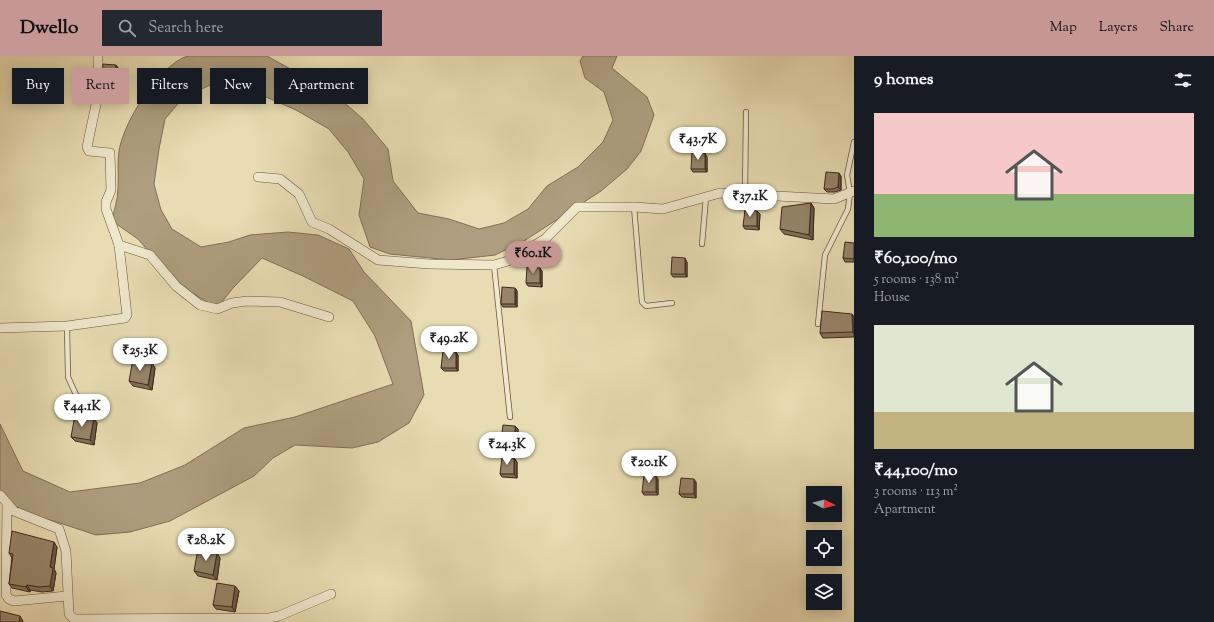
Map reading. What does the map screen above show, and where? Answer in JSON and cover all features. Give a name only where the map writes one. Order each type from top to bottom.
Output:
[{"type":"street","points":[[0,328],[66,326],[121,320],[127,315],[120,245],[106,208],[106,202],[111,190],[110,153],[89,150],[87,147],[98,95],[98,56]]},
{"type":"street","points":[[258,177],[283,180],[301,196],[308,217],[312,222],[329,229],[376,259],[429,264],[494,265],[508,261],[545,239],[576,208],[634,207],[663,209],[720,193],[834,198],[852,192]]},
{"type":"street","points":[[120,245],[150,255],[176,286],[200,305],[217,309],[232,303],[247,301],[280,302],[329,317]]},
{"type":"street","points":[[0,495],[8,505],[18,513],[59,529],[66,551],[69,614],[74,619],[275,617],[331,594]]},
{"type":"street","points":[[8,505],[6,594],[9,599],[14,601],[67,596]]},
{"type":"lane","points":[[745,193],[746,112]]},
{"type":"lane","points":[[818,324],[825,255],[847,212],[852,192],[847,175],[854,142]]},
{"type":"lane","points":[[702,244],[706,196]]},
{"type":"lane","points":[[634,207],[642,302],[646,306],[672,304]]},
{"type":"lane","points":[[494,265],[510,417]]},
{"type":"lane","points":[[66,326],[68,377],[77,396]]},
{"type":"shaded area","points":[[187,56],[267,56],[289,68],[274,68],[274,100],[266,97],[266,68],[210,68],[210,85],[202,89],[202,68],[169,68]]},
{"type":"shaded area","points":[[583,56],[617,56],[612,68],[647,97],[654,115],[641,151],[627,169],[601,191],[524,241],[495,255],[451,260],[390,254],[370,247],[359,215],[364,179],[348,152],[329,129],[282,104],[346,104],[363,119],[388,149],[393,181],[418,213],[449,219],[479,229],[504,223],[528,209],[547,186],[578,167],[603,142],[613,120],[604,92],[585,78],[580,61]]},
{"type":"shaded area","points":[[139,104],[178,104],[165,119],[154,184],[161,210],[172,229],[201,247],[229,242],[250,235],[288,232],[318,235],[349,249],[364,272],[411,321],[424,395],[409,423],[378,442],[352,448],[295,445],[273,458],[254,476],[170,521],[130,532],[96,535],[54,521],[20,513],[0,494],[0,424],[23,471],[70,492],[140,483],[185,465],[244,428],[295,417],[393,384],[375,336],[353,301],[303,276],[262,258],[233,288],[217,308],[176,283],[138,239],[112,221],[118,192],[119,151],[122,139]]},
{"type":"building","points":[[103,64],[116,65],[116,68],[103,68]]},
{"type":"building","points":[[692,152],[705,153],[705,169],[691,169]]},
{"type":"building","points":[[826,172],[839,173],[838,187],[833,189],[824,189]]},
{"type":"building","points":[[811,203],[809,235],[780,229],[782,207]]},
{"type":"building","points":[[745,210],[757,211],[757,226],[743,226]]},
{"type":"building","points":[[845,242],[854,243],[854,259],[843,258]]},
{"type":"building","points":[[672,257],[685,258],[685,274],[671,274]]},
{"type":"building","points":[[527,267],[540,268],[540,283],[526,283]]},
{"type":"building","points":[[502,287],[515,288],[515,304],[501,304]]},
{"type":"building","points":[[822,311],[852,314],[853,332],[820,333]]},
{"type":"building","points":[[443,351],[456,352],[456,368],[441,368]]},
{"type":"building","points":[[133,359],[152,363],[148,385],[129,381]]},
{"type":"building","points":[[75,415],[94,418],[90,440],[71,437]]},
{"type":"building","points":[[503,425],[515,426],[515,442],[501,441]]},
{"type":"building","points":[[502,458],[514,458],[514,474],[500,474]]},
{"type":"building","points":[[644,475],[656,476],[656,492],[642,492]]},
{"type":"building","points":[[681,478],[694,479],[694,494],[679,494]]},
{"type":"building","points":[[12,531],[54,542],[50,567],[53,568],[50,586],[39,587],[27,585],[26,587],[9,584],[13,554],[9,553]]},
{"type":"building","points":[[198,549],[217,553],[213,575],[194,571]]},
{"type":"building","points":[[217,583],[235,586],[232,607],[213,605]]},
{"type":"building","points":[[0,611],[20,616],[19,622],[0,622]]}]
